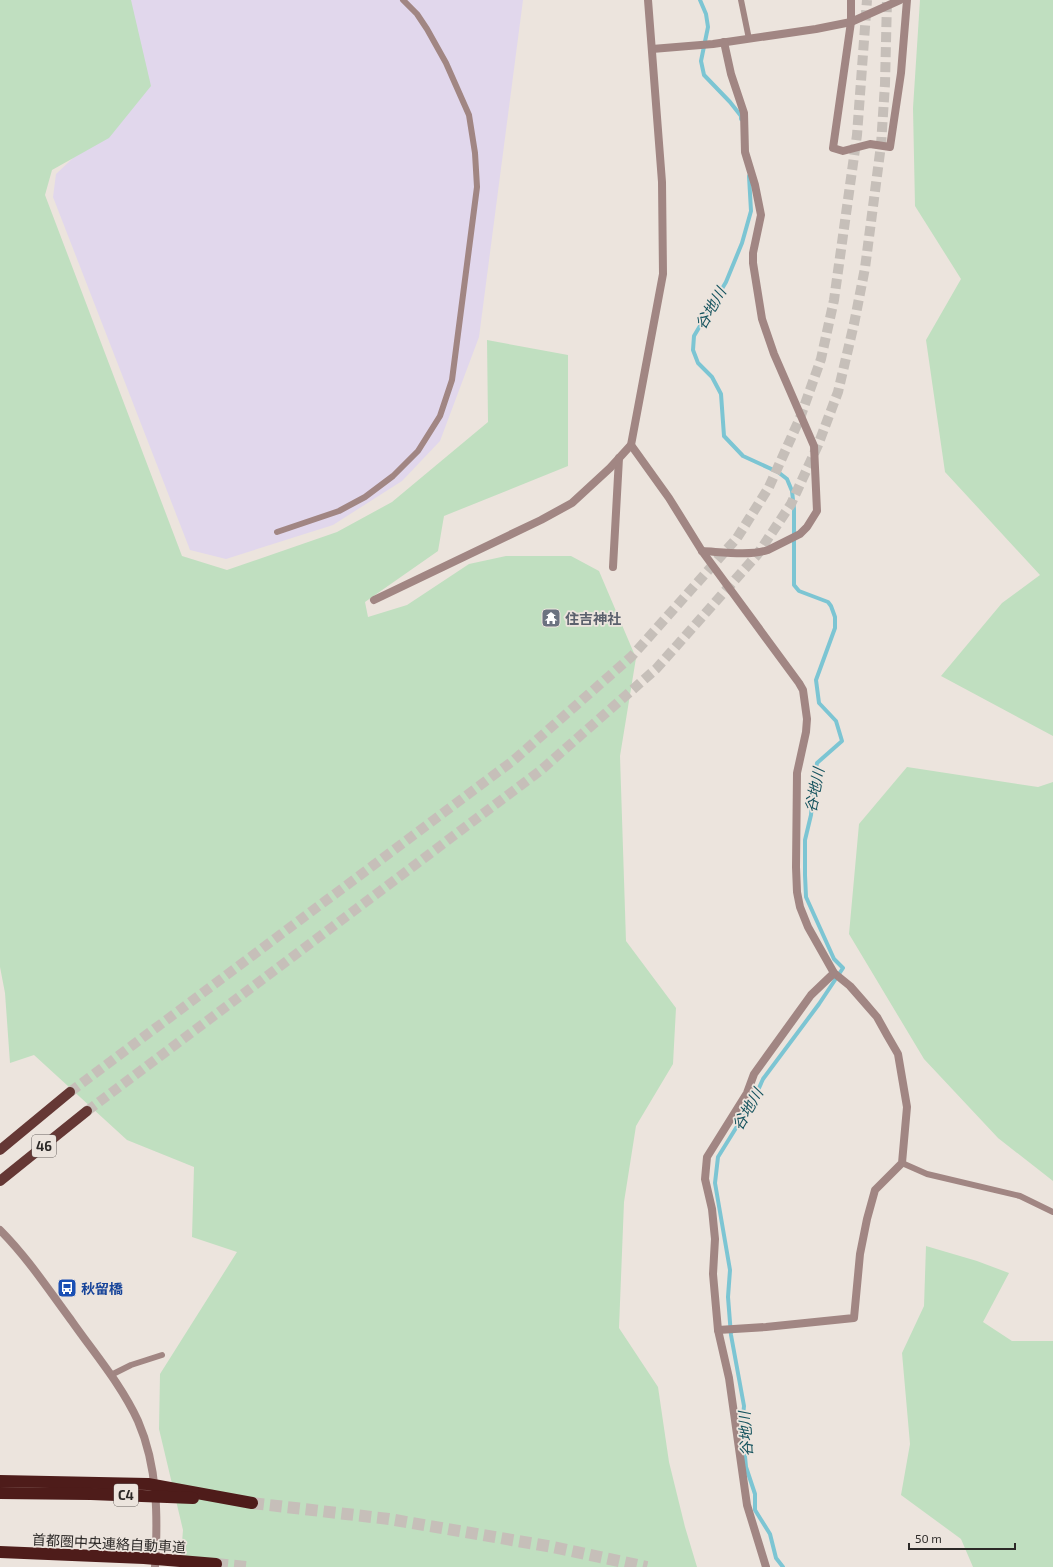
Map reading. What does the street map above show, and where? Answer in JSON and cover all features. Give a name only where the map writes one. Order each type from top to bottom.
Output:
[{"type":"highway","name":"C4","points":[[0,1481],[148,1484],[252,1503],[133,1495],[0,1492]]},
{"type":"highway","name":"首都圏中央連絡自動車道","points":[[0,1552],[144,1558],[216,1564]]},
{"type":"main road","name":"46","points":[[0,1150],[70,1092]]},
{"type":"main road","name":"46","points":[[0,1181],[87,1111]]},
{"type":"street","points":[[374,600],[542,520],[566,506],[591,487],[631,445],[663,274],[662,182],[648,0]]},
{"type":"street","points":[[851,0],[851,22],[833,148],[843,151],[870,144],[890,146],[901,73],[907,0]]},
{"type":"street","points":[[652,49],[749,39],[851,22],[900,0]]},
{"type":"street","points":[[702,551],[736,553],[762,552],[797,536],[807,527],[817,511],[814,446],[774,354],[762,319],[753,263],[753,253],[761,214],[755,185],[745,152],[744,113],[731,74],[724,42]]},
{"type":"street","points":[[631,445],[669,498],[702,551],[800,683],[803,690],[807,719],[806,732],[797,773],[796,833],[797,892],[800,908],[808,927],[834,973],[850,986],[877,1017],[898,1054],[907,1107],[902,1162],[876,1190],[860,1254],[854,1318],[766,1327],[718,1330]]},
{"type":"street","points":[[613,567],[619,458]]},
{"type":"street","points":[[766,1567],[747,1505],[729,1378],[718,1330],[713,1274],[715,1239],[712,1209],[705,1179],[708,1157],[747,1093],[754,1074],[811,995],[834,973]]},
{"type":"street","points":[[0,1230],[27,1259],[111,1375],[138,1421],[154,1474],[156,1527],[155,1567]]},
{"type":"lane","points":[[277,532],[339,511],[365,497],[393,476],[418,451],[437,422],[452,380],[477,186],[475,153],[469,115],[446,63],[417,14],[403,0]]},
{"type":"lane","points":[[741,0],[749,39]]},
{"type":"lane","points":[[902,1162],[927,1174],[1020,1196],[1053,1212]]},
{"type":"lane","points":[[111,1375],[131,1365],[162,1355]]},
{"type":"shaded area","points":[[127,0],[523,0],[479,337],[440,441],[402,481],[333,525],[226,559],[190,550],[53,197],[56,174],[73,158]]},
{"type":"green space","points":[[0,0],[131,0],[151,86],[109,138],[52,170],[45,195],[182,556],[227,570],[337,532],[392,502],[488,422],[487,340],[568,355],[568,466],[444,516],[438,551],[365,602],[368,617],[407,605],[469,564],[506,556],[571,556],[599,571],[636,658],[620,756],[626,941],[676,1008],[673,1064],[636,1126],[624,1202],[619,1328],[658,1387],[669,1462],[685,1527],[697,1567],[180,1567],[183,1530],[159,1429],[160,1374],[237,1252],[192,1237],[194,1167],[127,1140],[34,1055],[10,1063],[5,993],[0,967]]},
{"type":"green space","points":[[920,0],[1053,0],[1053,736],[941,676],[1002,603],[1040,575],[945,472],[926,340],[961,279],[915,206],[913,108]]},
{"type":"green space","points":[[907,767],[1038,787],[1053,782],[1053,1181],[998,1138],[924,1059],[849,934],[859,824]]},
{"type":"green space","points":[[926,1246],[977,1261],[1009,1273],[983,1322],[1012,1341],[1053,1341],[1053,1567],[973,1567],[961,1539],[901,1495],[910,1444],[902,1353],[924,1306]]},
{"type":"waterway","name":"谷地川","points":[[700,0],[706,14],[708,27],[701,61],[704,75],[730,102],[741,116],[741,119]]},
{"type":"waterway","name":"谷地川","points":[[749,176],[751,211],[742,243],[726,282],[694,336],[693,350],[698,363],[712,377],[721,394],[724,436],[743,456],[778,472],[787,479],[792,491],[794,509],[794,585],[799,591],[828,602],[835,617],[835,628],[816,680],[819,703],[836,721],[842,741],[817,763],[811,815],[805,840],[805,875],[806,897],[834,959],[843,968],[819,1004],[763,1079],[754,1099],[718,1157],[715,1183],[730,1270],[728,1297],[731,1335],[744,1406],[742,1426],[746,1467],[755,1494],[755,1510],[770,1534],[776,1558],[783,1567]]},
{"type":"tunnel","points":[[70,1092],[514,760],[632,656],[737,538],[769,487],[800,418],[821,359],[834,300],[857,135],[867,0]]},
{"type":"tunnel","points":[[87,1111],[540,771],[656,669],[757,555],[791,504],[818,445],[838,392],[854,324],[865,268],[881,145],[885,84],[887,0]]},
{"type":"tunnel","points":[[252,1503],[389,1519],[553,1547],[647,1567]]},
{"type":"tunnel","points":[[216,1564],[246,1567]]},
{"type":"place","name":"住吉神社","points":[[551,618]]},
{"type":"place","name":"秋留橋","points":[[67,1288]]}]
